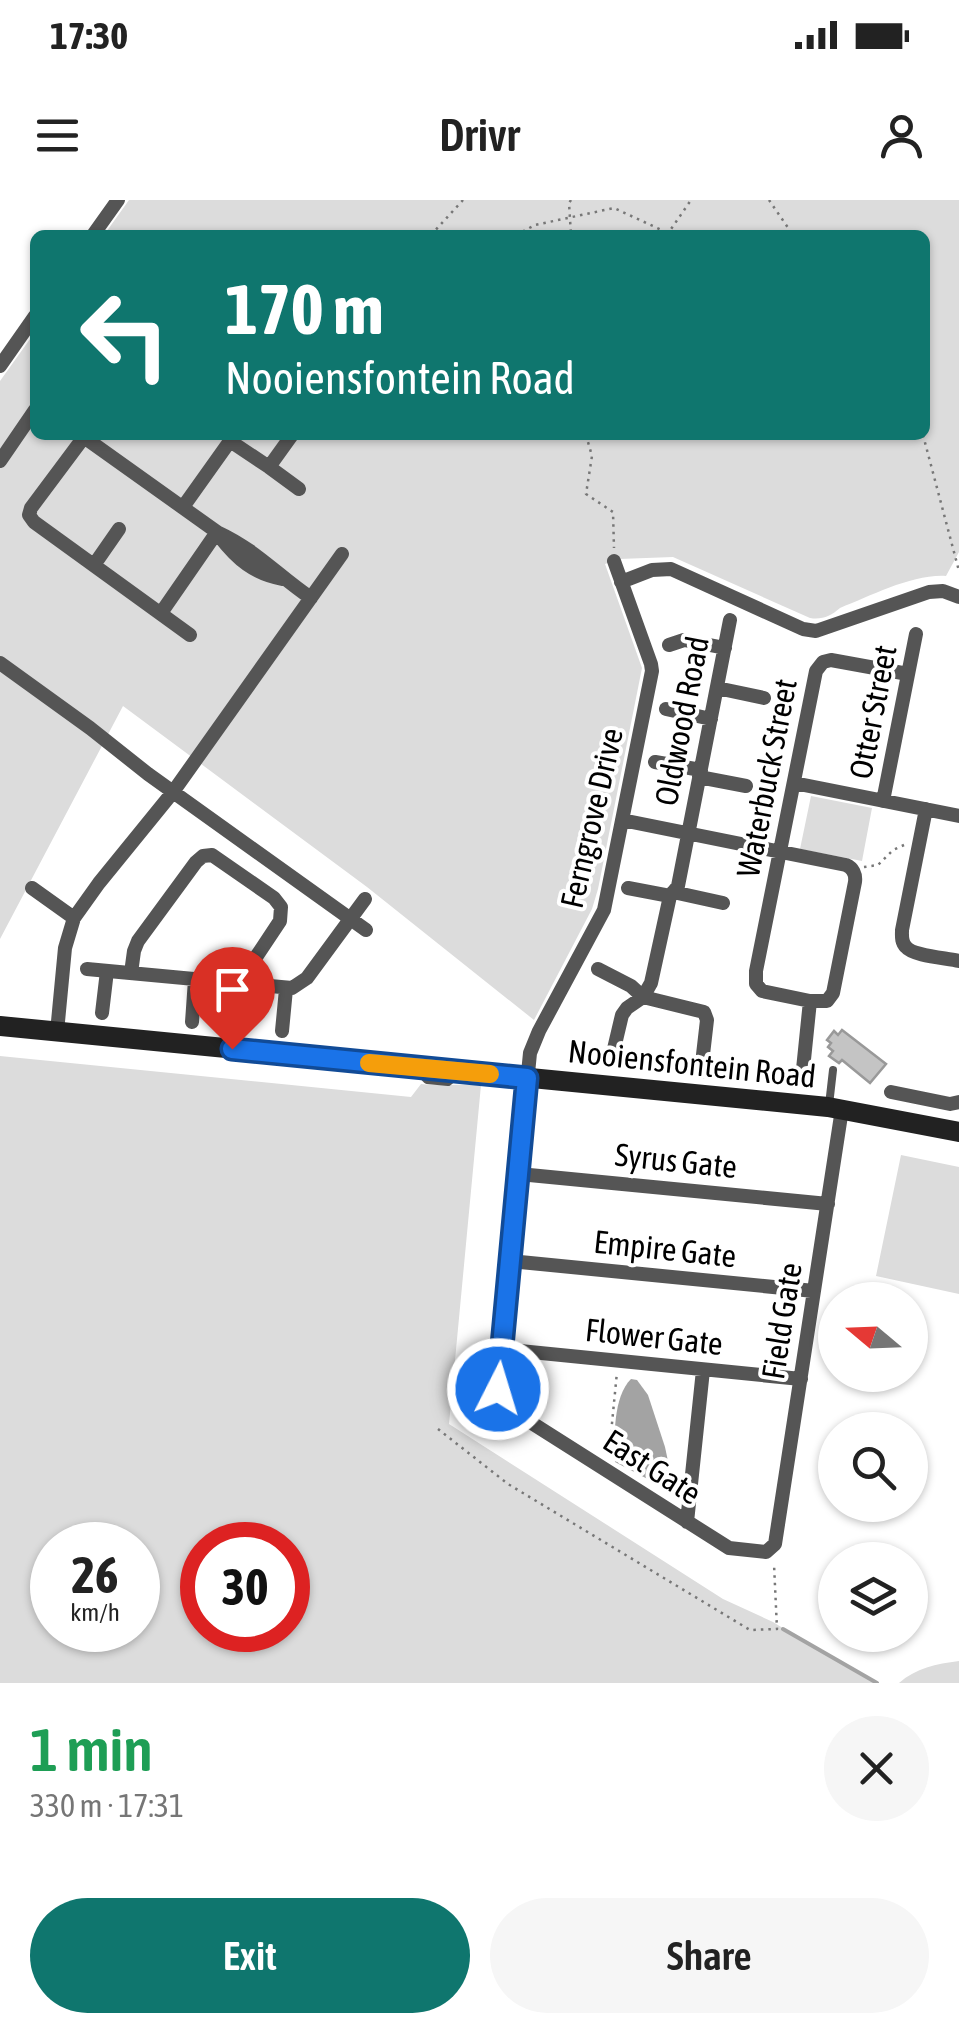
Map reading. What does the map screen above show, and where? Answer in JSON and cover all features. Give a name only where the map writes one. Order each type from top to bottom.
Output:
[{"type":"street","points":[[97,230],[118,200]]},
{"type":"street","points":[[0,366],[30,323]]},
{"type":"street","points":[[0,461],[30,417]]},
{"type":"street","points":[[79,440],[30,508],[29,515],[190,635]]},
{"type":"street","points":[[88,440],[216,532],[242,544],[311,598]]},
{"type":"street","points":[[183,507],[225,440]]},
{"type":"street","points":[[229,440],[299,489]]},
{"type":"street","points":[[269,467],[288,440]]},
{"type":"street","points":[[94,564],[119,529]]},
{"type":"street","points":[[161,613],[216,532]]},
{"type":"street","points":[[56,1032],[65,948],[74,918],[173,792],[342,554]]},
{"type":"street","name":"Ferngrove Drive","points":[[502,1402],[498,1389],[501,1349],[530,1053],[602,914],[652,667],[614,561]]},
{"type":"street","points":[[621,582],[652,570],[670,569],[816,632],[929,592],[959,597]]},
{"type":"street","name":"Oldwood Road","points":[[613,1053],[622,1015],[652,984],[671,894],[678,886],[730,620]]},
{"type":"street","name":"Otter Street","points":[[883,800],[916,634]]},
{"type":"street","points":[[669,646],[684,640],[725,648]]},
{"type":"street","name":"Waterbuck Street","points":[[810,1001],[762,990],[756,984],[756,971],[816,671],[820,663],[835,660],[908,674]]},
{"type":"street","points":[[0,664],[366,930]]},
{"type":"street","points":[[717,688],[764,698]]},
{"type":"street","points":[[666,709],[711,718]]},
{"type":"street","points":[[656,762],[746,786]]},
{"type":"street","points":[[794,782],[959,816]]},
{"type":"street","points":[[926,809],[902,930],[904,945],[914,952],[959,961]]},
{"type":"street","points":[[622,820],[846,864],[853,871],[856,882],[834,993],[827,1000],[810,1001],[802,1079]]},
{"type":"street","points":[[131,974],[138,941],[196,862],[212,855],[282,906],[280,922],[254,960],[250,985]]},
{"type":"street","points":[[32,888],[74,918]]},
{"type":"street","points":[[628,888],[723,903]]},
{"type":"street","points":[[87,970],[286,989],[303,983],[366,900]]},
{"type":"street","points":[[598,970],[631,986],[643,997],[705,1014],[701,1072]]},
{"type":"street","points":[[102,1014],[107,971]]},
{"type":"street","points":[[192,1022],[196,980]]},
{"type":"street","points":[[282,1031],[286,989]]},
{"type":"street","name":"Nooiensfontein Road","points":[[0,1026],[835,1108],[959,1132]]},
{"type":"street","points":[[890,1092],[950,1104],[959,1102]]},
{"type":"street","name":"Field Gate","points":[[775,1544],[828,1204],[835,1108]]},
{"type":"street","name":"Syrus Gate","points":[[519,1174],[828,1204]]},
{"type":"street","name":"Empire Gate","points":[[510,1261],[814,1292]]},
{"type":"street","name":"Flower Gate","points":[[501,1349],[801,1380]]},
{"type":"street","points":[[687,1522],[703,1370]]},
{"type":"street","name":"East Gate","points":[[502,1402],[729,1548],[762,1552],[775,1544]]},
{"type":"lane","points":[[833,1070],[835,1108]]},
{"type":"path","points":[[436,230],[463,200]]},
{"type":"path","points":[[571,200],[571,230]]},
{"type":"path","points":[[670,230],[691,200]]},
{"type":"path","points":[[770,200],[790,230]]},
{"type":"path","points":[[526,230],[614,208],[659,230]]},
{"type":"path","points":[[587,440],[592,456],[586,494],[613,512],[614,561]]},
{"type":"path","points":[[925,440],[959,572]]},
{"type":"path","points":[[853,871],[878,865],[898,848],[920,842]]},
{"type":"path","points":[[607,1471],[619,1361]]},
{"type":"path","points":[[438,1429],[508,1484],[750,1630],[777,1629],[775,1544]]},
{"type":"shaded area","points":[[129,200],[959,200],[959,552],[946,576],[906,582],[818,618],[810,618],[673,557],[619,559],[605,564],[642,668],[592,909],[534,1020],[367,887],[123,706],[0,939],[0,381],[30,339],[30,440],[930,440],[930,230],[108,230]]},
{"type":"shaded area","points":[[811,796],[872,808],[862,861],[800,849]]},
{"type":"shaded area","points":[[0,1056],[411,1097],[421,1084],[481,1085],[449,1424],[723,1599],[773,1622],[818,1652],[877,1683],[0,1683]]},
{"type":"shaded area","points":[[901,1155],[959,1167],[959,1294],[928,1287],[928,1282],[876,1276]]},
{"type":"shaded area","points":[[631,1379],[637,1380],[648,1395],[672,1480],[667,1487],[615,1462],[618,1407]]},
{"type":"shaded area","points":[[959,1661],[959,1683],[899,1683],[927,1668]]},
{"type":"building","points":[[842,1030],[886,1064],[870,1083],[842,1060],[839,1063],[829,1056],[833,1051],[827,1040],[834,1031],[838,1035]]},
{"type":"waterway","points":[[783,1629],[877,1683]]},
{"type":"slow traffic","points":[[369,1063],[490,1074]]},
{"type":"route","points":[[232,1049],[527,1078],[498,1389]]}]
